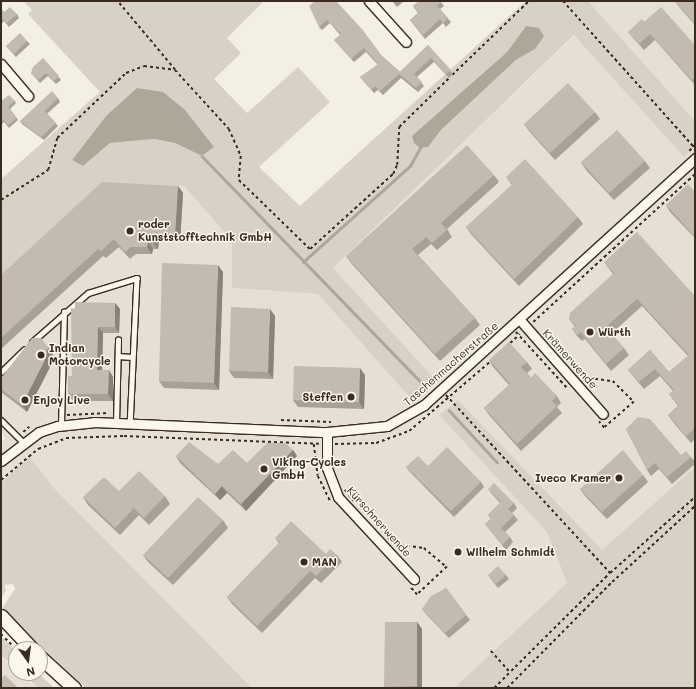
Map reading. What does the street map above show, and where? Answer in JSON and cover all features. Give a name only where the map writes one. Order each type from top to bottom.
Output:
[{"type":"main road","points":[[1,616],[24,641]]},
{"type":"main road","points":[[48,664],[74,688]]},
{"type":"street","points":[[369,1],[406,42]]},
{"type":"street","points":[[1,64],[28,96]]},
{"type":"street","name":"Taschenmacherstraße","points":[[1,461],[20,439],[39,432],[61,421],[327,432],[387,426],[406,418],[520,320],[695,158]]},
{"type":"street","name":"Krämerwende","points":[[520,320],[603,414]]},
{"type":"street","name":"Kürschnerwende","points":[[327,432],[325,444],[326,468],[338,497],[414,579]]},
{"type":"lane","points":[[1,372],[64,312],[96,288],[137,278],[132,356],[130,424]]},
{"type":"lane","points":[[61,421],[64,312]]},
{"type":"lane","points":[[116,423],[118,340]]},
{"type":"lane","points":[[118,356],[132,356]]},
{"type":"lane","points":[[1,420],[20,439]]},
{"type":"path","points":[[117,1],[175,70],[229,129],[241,156],[239,180],[310,249],[393,174],[397,165],[399,127],[528,1]]},
{"type":"path","points":[[563,1],[695,147],[682,157]]},
{"type":"path","points":[[1,200],[48,170],[57,138],[126,73],[144,66],[175,70]]},
{"type":"path","points":[[507,346],[695,174]]},
{"type":"path","points":[[1,480],[38,449],[66,438],[124,436],[325,444],[376,443],[394,438],[431,415],[495,357]]},
{"type":"path","points":[[441,389],[610,573]]},
{"type":"path","points":[[61,421],[117,413]]},
{"type":"path","points":[[274,420],[337,422]]},
{"type":"path","points":[[20,439],[34,425]]},
{"type":"path","points":[[494,688],[610,573],[695,496]]},
{"type":"path","points":[[507,688],[612,582],[695,506]]},
{"type":"path","points":[[491,651],[510,672]]},
{"type":"shaded area","points":[[23,1],[264,1],[227,38],[241,53],[214,79],[247,113],[298,67],[330,102],[259,167],[300,206],[526,1],[588,1],[695,121],[695,147],[684,157],[574,35],[333,268],[435,379],[411,399],[318,294],[232,288],[232,241],[184,186],[106,184],[1,285],[1,179],[100,92],[28,14],[32,10]],"holes":[[[526,26],[535,49],[516,60],[441,130],[428,147],[427,123],[507,52]],[[106,116],[214,147],[202,156],[175,143],[154,139],[110,143],[83,166],[72,160]]]},
{"type":"shaded area","points":[[588,1],[695,1],[695,121]]},
{"type":"shaded area","points":[[526,26],[539,28],[544,36],[535,49],[516,60],[441,130],[428,147],[420,148],[414,143],[412,136],[507,52]]},
{"type":"shaded area","points":[[575,35],[684,157],[695,147],[695,467],[602,551],[458,400],[439,415],[547,532],[567,583],[454,688],[252,688],[54,488],[30,457],[1,483],[1,442],[5,438],[1,431],[1,285],[106,184],[184,186],[232,241],[232,288],[318,294],[411,399],[435,379],[333,268]]},
{"type":"shaded area","points":[[137,88],[163,92],[185,110],[214,147],[202,156],[175,143],[154,139],[110,143],[83,166],[72,160],[106,116]]},
{"type":"shaded area","points":[[458,400],[602,550],[695,467],[695,688],[454,688],[567,583],[547,532],[439,415]]},
{"type":"shaded area","points":[[30,457],[54,488],[252,688],[86,688],[48,653],[48,641],[35,641],[2,609],[15,589],[13,584],[4,585],[6,590],[1,599],[1,483]]},
{"type":"shaded area","points":[[1,636],[8,643],[8,662],[1,655]]},
{"type":"shaded area","points":[[1,655],[8,663],[8,681],[28,681],[38,688],[1,688]]},
{"type":"shaded area","points":[[30,681],[47,681],[54,688],[38,688]]},
{"type":"building","points":[[315,1],[336,1],[362,29],[382,56],[400,72],[428,45],[451,70],[446,74],[431,58],[414,74],[422,82],[416,88],[399,74],[380,91],[375,86],[371,90],[360,77],[378,64],[364,48],[351,59],[334,40],[341,34],[327,20],[319,27],[309,6]]},
{"type":"building","points":[[417,1],[440,1],[441,2],[437,6],[448,18],[443,23],[440,19],[423,35],[410,20],[419,13],[413,6],[418,2]]},
{"type":"building","points":[[675,1],[695,1],[695,24]]},
{"type":"building","points":[[10,7],[17,14],[7,23],[1,18],[1,9],[4,12]]},
{"type":"building","points":[[661,7],[695,45],[695,77],[692,80],[650,34],[639,44],[628,32],[642,19],[644,22]]},
{"type":"building","points":[[20,33],[27,41],[14,54],[6,46]]},
{"type":"building","points":[[43,58],[59,76],[54,81],[46,73],[38,80],[31,73],[33,67]]},
{"type":"building","points":[[568,83],[595,112],[550,153],[524,124]]},
{"type":"building","points":[[52,91],[58,98],[45,111],[56,123],[41,137],[20,121]]},
{"type":"building","points":[[9,95],[15,101],[8,107],[17,118],[8,125],[3,120],[1,121],[1,101]]},
{"type":"building","points":[[617,130],[645,161],[609,193],[581,162]]},
{"type":"building","points":[[467,145],[494,175],[441,223],[447,230],[432,243],[426,237],[412,249],[475,318],[435,354],[346,256]]},
{"type":"building","points":[[525,159],[578,217],[514,279],[466,227],[513,184],[506,177]]},
{"type":"building","points":[[102,182],[178,186],[175,235],[154,234],[153,242],[148,242],[147,247],[131,247],[125,252],[114,239],[101,251],[98,249],[1,338],[1,275]]},
{"type":"building","points":[[688,184],[695,192],[695,237],[666,205]]},
{"type":"building","points":[[637,232],[695,296],[695,428],[686,436],[668,415],[679,406],[669,394],[674,390],[655,369],[639,382],[628,370],[650,350],[669,372],[689,355],[637,299],[606,327],[624,348],[606,364],[581,332],[577,335],[572,329],[576,326],[569,319],[570,313],[614,273],[604,262]]},
{"type":"building","points":[[162,263],[218,265],[214,383],[159,381]]},
{"type":"building","points":[[75,302],[115,303],[115,327],[98,327],[97,370],[109,370],[108,394],[68,394],[68,376],[72,376],[71,308],[75,309]]},
{"type":"building","points":[[231,307],[270,309],[268,372],[229,371]]},
{"type":"building","points":[[32,338],[41,338],[48,347],[44,362],[22,405],[1,389],[1,378]]},
{"type":"building","points":[[509,342],[527,362],[521,367],[531,378],[535,373],[557,396],[552,401],[557,406],[517,444],[484,408],[510,384],[489,360]]},
{"type":"building","points":[[294,366],[360,368],[359,402],[293,400]]},
{"type":"building","points":[[638,417],[650,419],[681,455],[686,451],[691,457],[667,477],[655,463],[647,470],[626,429]]},
{"type":"building","points":[[189,442],[218,464],[233,450],[247,463],[267,443],[285,443],[293,450],[241,504],[222,486],[215,494],[176,456]]},
{"type":"building","points":[[447,447],[481,482],[451,511],[406,467],[418,456],[428,466]]},
{"type":"building","points":[[623,450],[643,475],[602,512],[580,489]]},
{"type":"building","points":[[139,471],[165,496],[144,518],[134,508],[115,528],[83,497],[104,477],[119,491]]},
{"type":"building","points":[[494,483],[514,503],[508,509],[514,515],[501,528],[510,537],[502,545],[485,524],[491,518],[488,515],[501,502],[488,489]]},
{"type":"building","points":[[198,497],[223,520],[168,578],[143,555]]},
{"type":"building","points":[[291,521],[326,554],[330,549],[337,555],[316,576],[310,571],[257,626],[227,597],[280,542],[275,538]]},
{"type":"building","points":[[498,566],[506,575],[496,584],[488,575]]},
{"type":"building","points":[[446,588],[466,615],[445,633],[422,609],[431,596]]},
{"type":"building","points":[[385,622],[417,622],[417,686],[384,687]]},
{"type":"building","points":[[5,675],[8,678],[8,681],[11,681],[18,688],[1,688],[1,679]]},
{"type":"waterway","points":[[303,262],[410,166],[420,148]]},
{"type":"waterway","points":[[202,156],[425,386]]},
{"type":"waterway","points":[[449,410],[497,462]]},
{"type":"place","name":"roder Kunststofftechnik GmbH","points":[[130,231]]},
{"type":"place","name":"Würth","points":[[590,332]]},
{"type":"place","name":"Indian Motorcycle","points":[[41,355]]},
{"type":"place","name":"Steffen","points":[[351,397]]},
{"type":"place","name":"Enjoy Live","points":[[25,400]]},
{"type":"place","name":"Viking-Cycles GmbH","points":[[264,469]]},
{"type":"place","name":"Iveco Kramer","points":[[619,478]]},
{"type":"place","name":"Wilhelm Schmidt","points":[[458,552]]},
{"type":"place","name":"MAN","points":[[304,562]]}]
